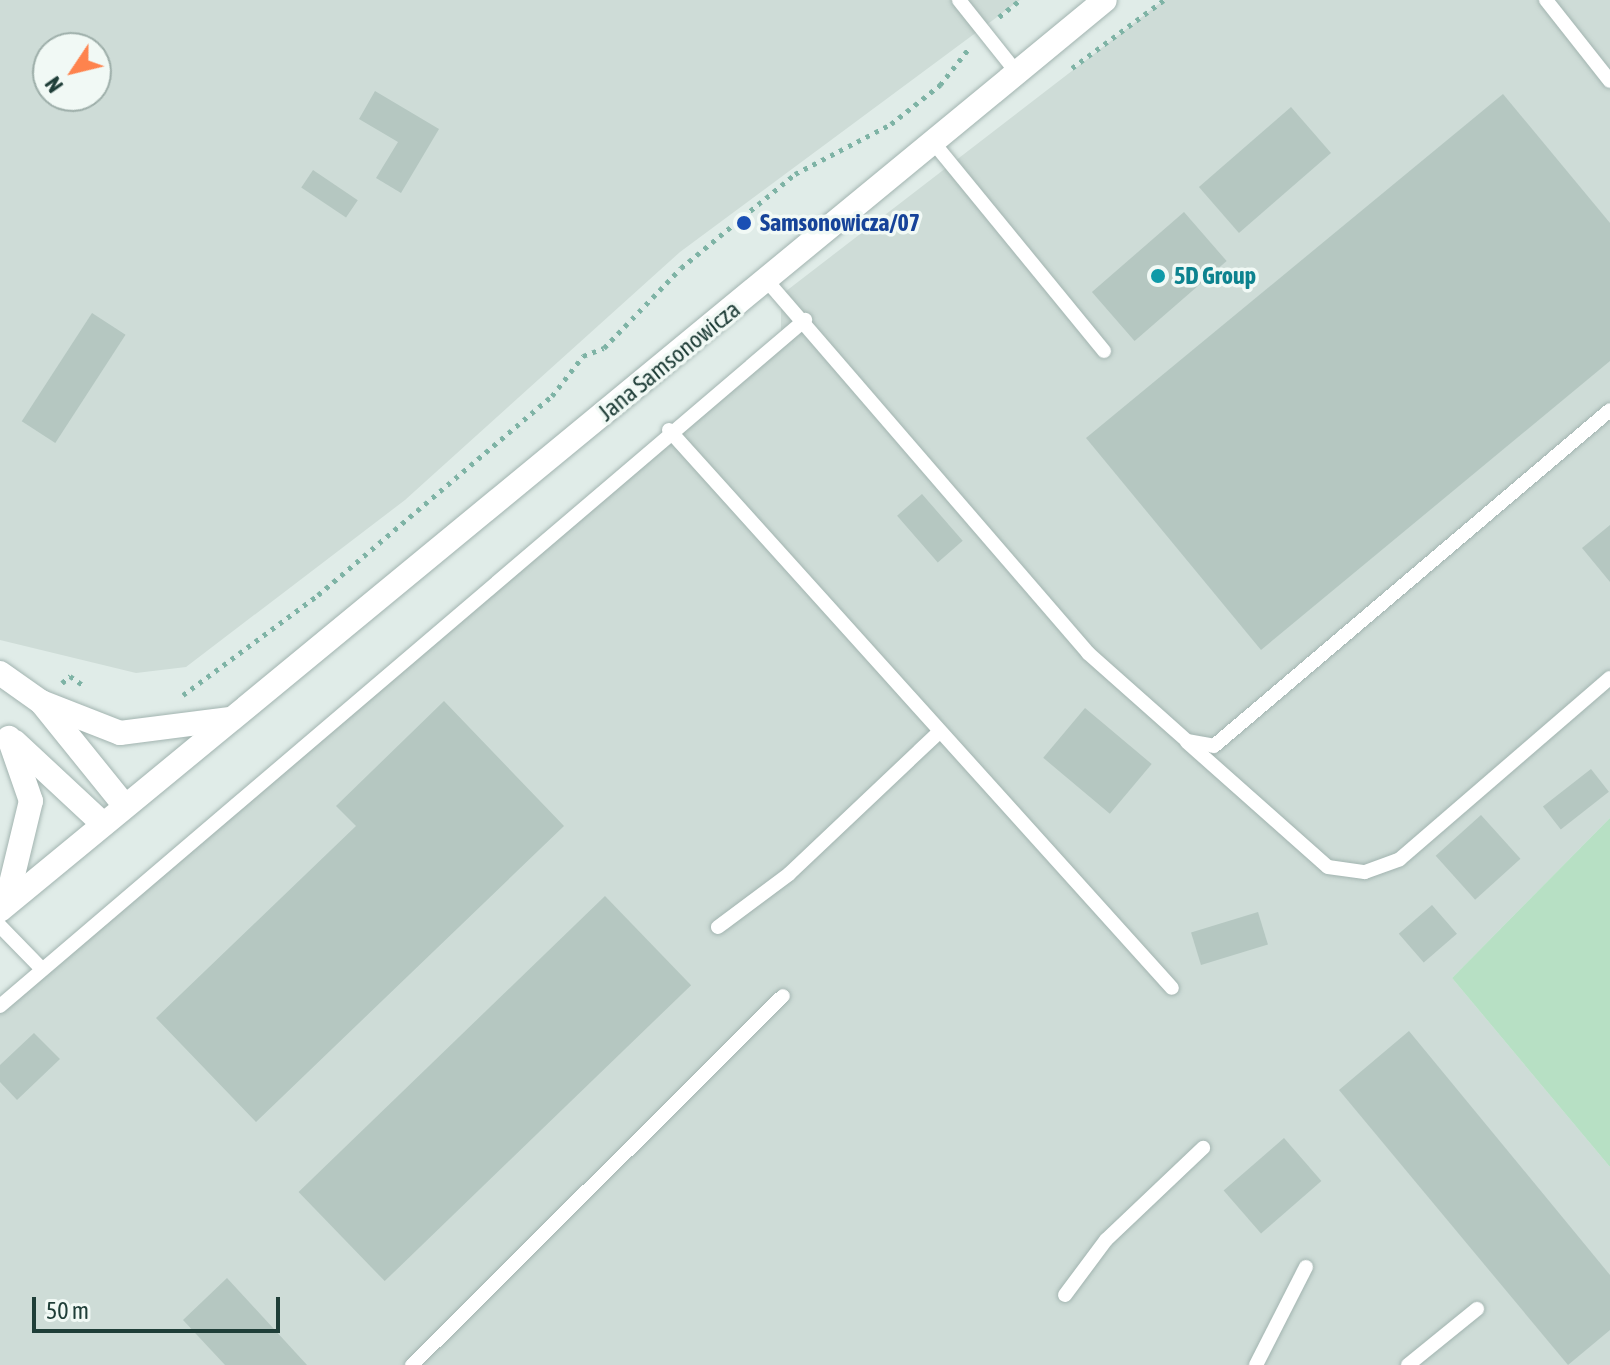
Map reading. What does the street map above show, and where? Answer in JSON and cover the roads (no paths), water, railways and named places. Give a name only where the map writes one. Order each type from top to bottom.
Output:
[{"type":"main road","name":"Jana Samsonowicza","points":[[2,913],[103,824],[768,282],[1105,0]]},
{"type":"main road","points":[[0,673],[41,702],[120,733],[230,719]]},
{"type":"main road","points":[[41,702],[125,806]]},
{"type":"main road","points":[[5,734],[103,824]]},
{"type":"main road","points":[[2,913],[31,801],[5,734]]},
{"type":"lane","points":[[959,0],[1017,73]]},
{"type":"lane","points":[[1546,0],[1610,81]]},
{"type":"lane","points":[[933,142],[1104,351]]},
{"type":"lane","points":[[768,282],[805,320],[1088,653],[1328,867],[1365,872],[1400,859],[1610,678]]},
{"type":"lane","points":[[0,1006],[40,967],[669,430],[805,320]]},
{"type":"lane","points":[[1187,741],[1214,746],[1235,733],[1610,410]]},
{"type":"lane","points":[[669,430],[937,734],[1172,988]]},
{"type":"lane","points":[[718,927],[789,874],[937,734]]},
{"type":"lane","points":[[2,913],[40,967]]},
{"type":"lane","points":[[412,1365],[783,996]]},
{"type":"lane","points":[[1065,1295],[1106,1240],[1203,1148]]},
{"type":"lane","points":[[1256,1365],[1306,1267]]},
{"type":"lane","points":[[1408,1365],[1477,1309]]},
{"type":"place","name":"Samsonowicza/07","points":[[744,223]]},
{"type":"place","name":"5D Group","points":[[1158,276]]}]
